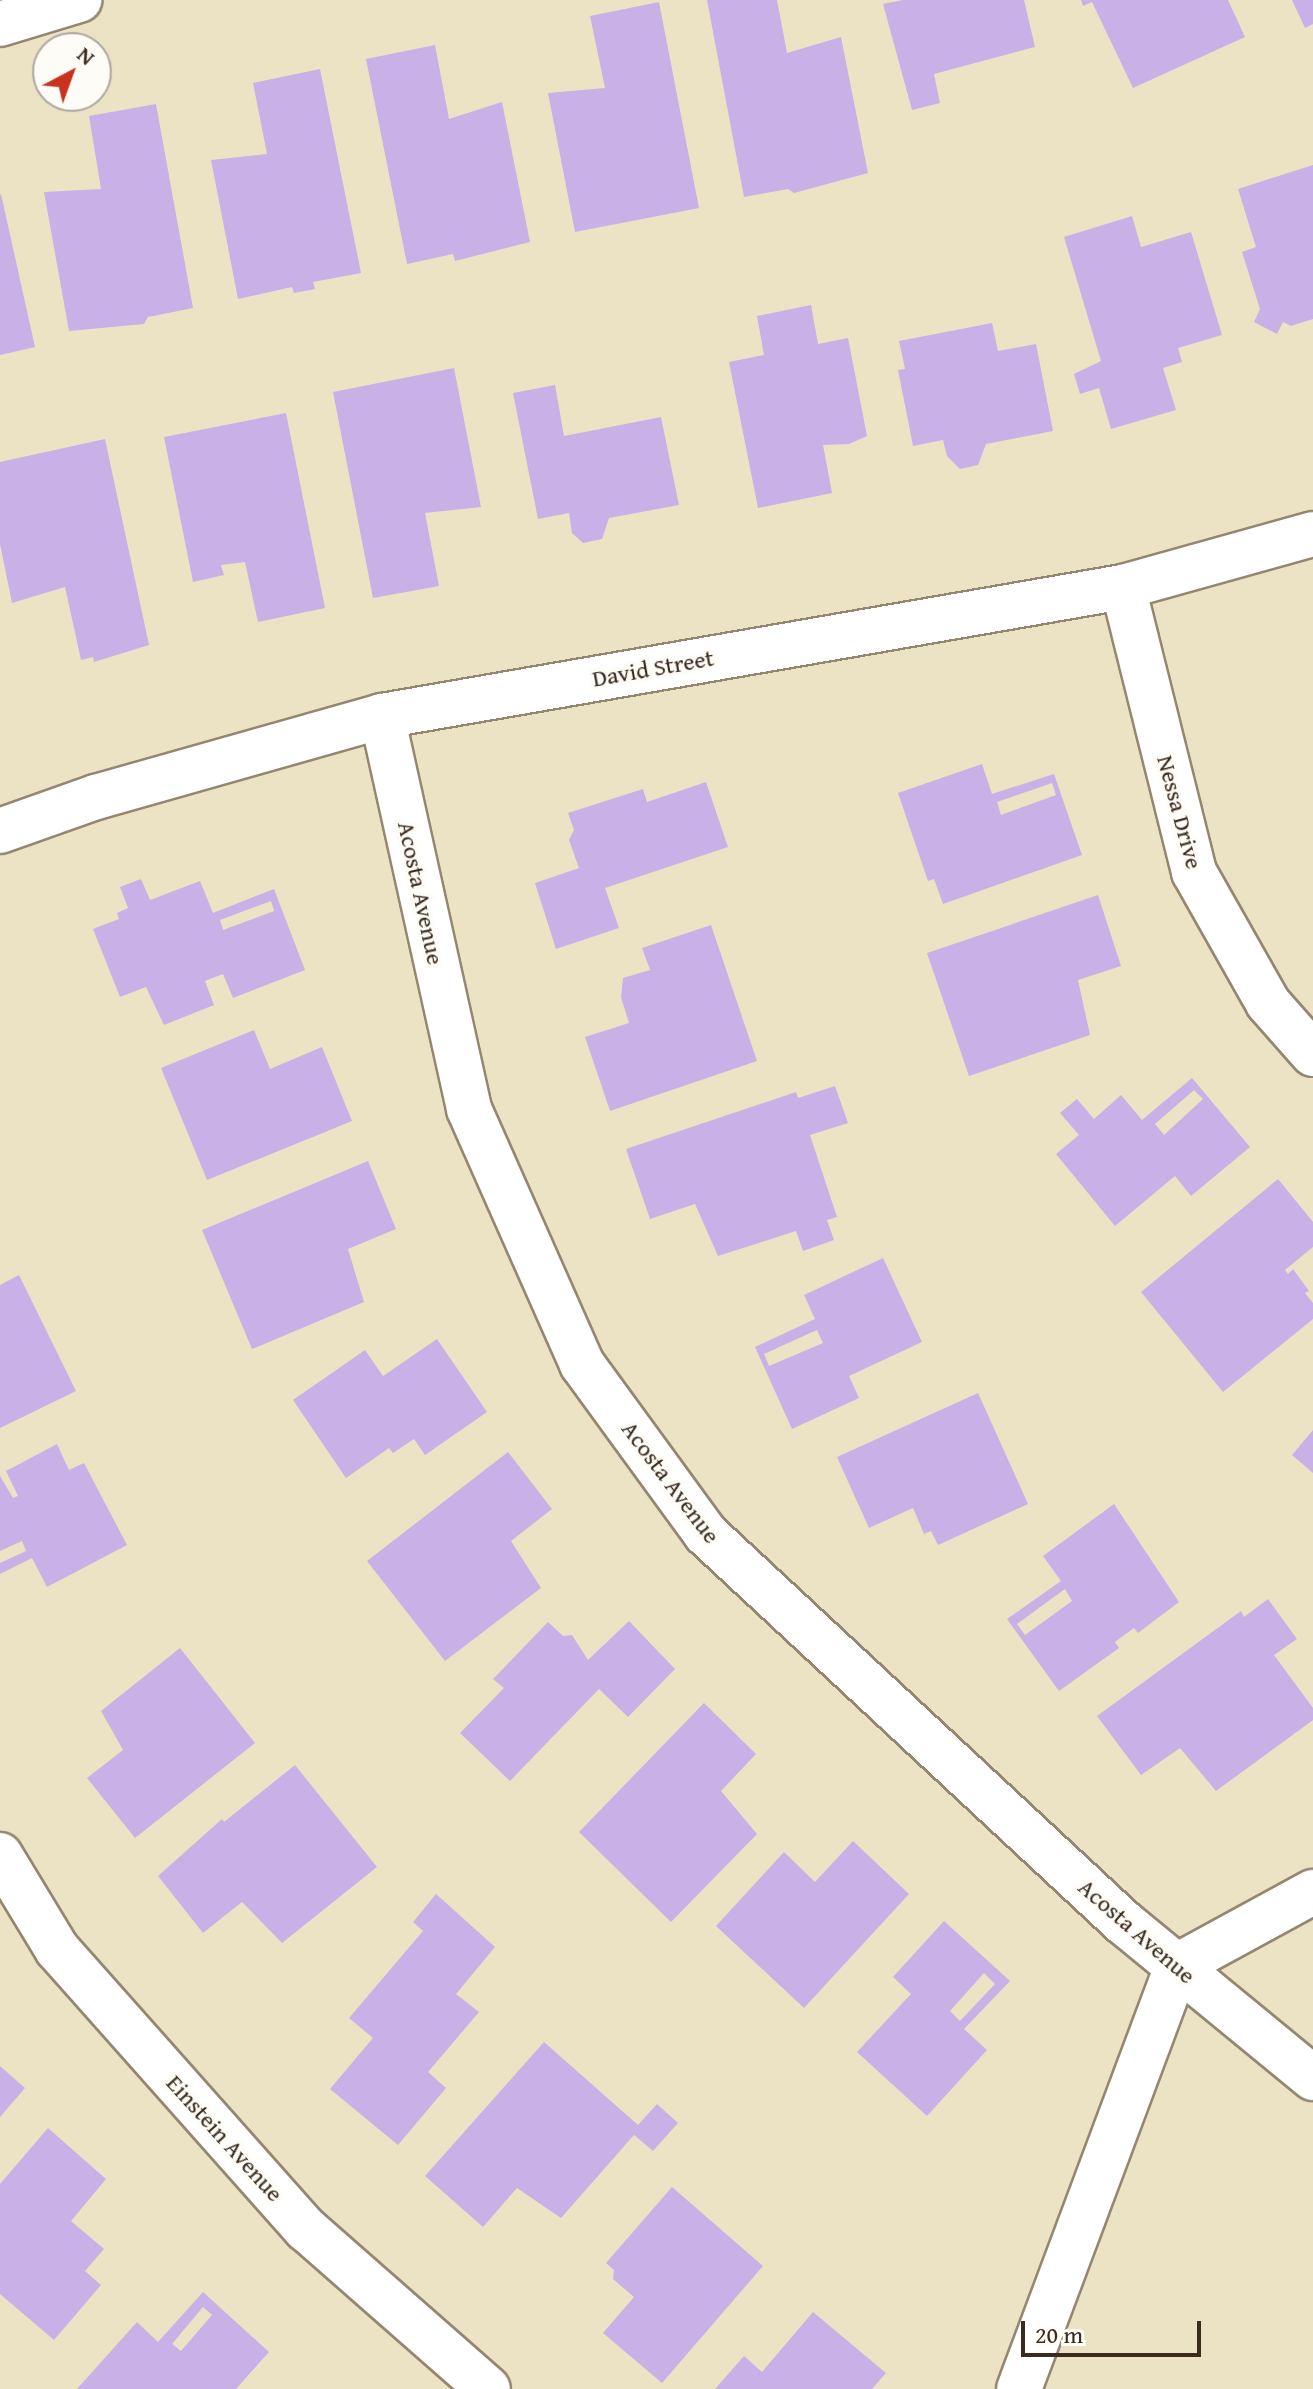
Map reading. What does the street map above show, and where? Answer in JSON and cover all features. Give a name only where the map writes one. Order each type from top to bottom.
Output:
[{"type":"street","points":[[0,24],[79,0]]},
{"type":"street","name":"David Street","points":[[0,831],[96,797],[382,716],[1123,587],[1313,534]]},
{"type":"street","name":"Nessa Drive","points":[[1123,587],[1194,872],[1268,1003],[1313,1054]]},
{"type":"street","name":"Acosta Avenue","points":[[382,716],[469,1109],[582,1364],[706,1534],[1177,1966],[1313,2078]]},
{"type":"street","name":"Einstein Avenue","points":[[0,1855],[57,1949],[306,2229],[488,2389]]},
{"type":"street","points":[[1019,2389],[1177,1966],[1313,1892]]},
{"type":"building","points":[[707,0],[777,0],[787,53],[841,37],[868,173],[794,193],[788,189],[744,197]]},
{"type":"building","points":[[903,0],[1024,0],[1035,47],[934,74],[940,103],[912,110],[883,4]]},
{"type":"building","points":[[1081,0],[1228,0],[1245,37],[1133,88],[1092,2],[1083,6]]},
{"type":"building","points":[[1292,0],[1313,0],[1313,24],[1305,28]]},
{"type":"building","points":[[659,2],[699,208],[575,232],[548,93],[605,88],[590,16]]},
{"type":"building","points":[[435,45],[449,119],[502,102],[530,242],[455,261],[453,254],[407,264],[366,59]]},
{"type":"building","points":[[320,69],[361,273],[313,282],[315,289],[294,293],[292,287],[238,299],[211,160],[267,154],[253,83]]},
{"type":"building","points":[[156,104],[193,308],[148,317],[144,324],[69,331],[44,192],[101,189],[89,116]]},
{"type":"building","points":[[1313,165],[1313,319],[1291,326],[1283,322],[1277,334],[1254,322],[1260,309],[1242,252],[1256,247],[1238,189]]},
{"type":"building","points":[[0,195],[35,347],[0,355]]},
{"type":"building","points":[[1132,216],[1141,247],[1191,232],[1222,335],[1178,348],[1182,362],[1163,368],[1176,410],[1111,429],[1099,388],[1080,394],[1074,374],[1101,361],[1064,237]]},
{"type":"building","points":[[811,305],[818,344],[848,338],[867,436],[849,444],[823,445],[832,493],[758,508],[729,362],[764,355],[757,316]]},
{"type":"building","points":[[992,323],[998,351],[1036,344],[1053,431],[986,444],[978,465],[960,469],[947,456],[943,440],[913,446],[898,370],[905,369],[899,341]]},
{"type":"building","points":[[454,368],[481,507],[425,513],[439,586],[373,598],[333,392]]},
{"type":"building","points":[[555,385],[564,436],[661,417],[679,505],[609,518],[602,539],[583,543],[572,533],[569,513],[538,519],[513,393]]},
{"type":"building","points":[[286,413],[325,608],[258,622],[245,562],[221,565],[224,575],[193,582],[164,437]]},
{"type":"building","points":[[105,439],[149,645],[94,662],[93,657],[81,660],[65,587],[12,603],[0,544],[0,462]]},
{"type":"building","points":[[982,764],[992,794],[1054,774],[1082,855],[943,904],[934,879],[928,881],[898,793]],"holes":[[[1052,783],[1056,795],[1001,815],[997,802]]]},
{"type":"building","points":[[706,782],[728,847],[605,888],[619,928],[556,949],[535,883],[579,868],[569,840],[574,830],[568,813],[643,789],[647,802]]},
{"type":"building","points":[[141,879],[150,900],[200,881],[213,913],[274,889],[305,970],[233,998],[223,974],[205,981],[214,1005],[164,1025],[146,987],[120,997],[93,929],[119,919],[117,913],[128,908],[120,887]],"holes":[[[271,901],[274,911],[223,930],[220,920]]]},
{"type":"building","points":[[1098,895],[1121,966],[1078,980],[1090,1035],[969,1076],[927,953]]},
{"type":"building","points":[[711,925],[757,1061],[610,1111],[585,1037],[629,1023],[621,997],[623,978],[650,970],[642,948]]},
{"type":"building","points":[[254,1030],[270,1069],[322,1047],[352,1121],[207,1180],[161,1068]]},
{"type":"building","points":[[1192,1078],[1250,1147],[1191,1196],[1175,1176],[1115,1226],[1056,1154],[1079,1135],[1060,1113],[1077,1099],[1094,1119],[1121,1095],[1142,1120]],"holes":[[[1194,1090],[1203,1099],[1164,1135],[1155,1124]]]},
{"type":"building","points":[[835,1086],[848,1123],[810,1135],[837,1217],[827,1220],[834,1240],[803,1251],[796,1231],[718,1256],[695,1204],[650,1219],[626,1149],[796,1092],[798,1098]]},
{"type":"building","points":[[368,1161],[396,1229],[348,1249],[364,1302],[252,1349],[202,1230]]},
{"type":"building","points":[[1278,1179],[1313,1222],[1313,1247],[1285,1270],[1288,1274],[1293,1269],[1309,1291],[1305,1293],[1313,1303],[1313,1319],[1223,1392],[1141,1292]]},
{"type":"building","points":[[883,1258],[922,1342],[849,1376],[859,1398],[792,1429],[755,1347],[815,1319],[804,1295]],"holes":[[[817,1330],[823,1343],[769,1366],[764,1354]]]},
{"type":"building","points":[[19,1275],[76,1391],[0,1428],[0,1285]]},
{"type":"building","points":[[437,1339],[487,1412],[425,1455],[414,1439],[393,1453],[389,1448],[346,1478],[293,1400],[365,1350],[383,1376]]},
{"type":"building","points":[[978,1393],[1028,1504],[938,1545],[931,1531],[924,1534],[913,1508],[869,1528],[837,1457]]},
{"type":"building","points":[[1313,1430],[1313,1473],[1292,1455]]},
{"type":"building","points":[[57,1444],[69,1470],[84,1463],[127,1545],[47,1587],[32,1558],[0,1574],[0,1563],[26,1551],[22,1541],[0,1551],[0,1476],[13,1498],[18,1496],[6,1471]]},
{"type":"building","points":[[508,1452],[552,1509],[511,1541],[541,1588],[445,1661],[367,1561]]},
{"type":"building","points":[[1114,1504],[1179,1602],[1138,1633],[1134,1628],[1115,1642],[1119,1648],[1059,1691],[1007,1619],[1061,1581],[1043,1556]],"holes":[[[1065,1589],[1072,1601],[1025,1635],[1017,1624]]]},
{"type":"building","points":[[1268,1599],[1297,1639],[1274,1655],[1313,1708],[1313,1720],[1216,1791],[1180,1748],[1141,1775],[1097,1716],[1241,1611],[1244,1617]]},
{"type":"building","points":[[629,1621],[675,1669],[628,1717],[599,1689],[510,1781],[460,1733],[504,1688],[493,1679],[548,1622],[563,1636],[572,1635],[588,1660]]},
{"type":"building","points":[[180,1648],[255,1743],[135,1838],[87,1778],[123,1750],[101,1711]]},
{"type":"building","points":[[704,1703],[756,1754],[721,1791],[757,1834],[671,1922],[579,1832]]},
{"type":"building","points":[[295,1765],[377,1867],[282,1943],[242,1902],[203,1933],[158,1876],[222,1819],[224,1822]]},
{"type":"building","points":[[853,1841],[909,1894],[804,2008],[716,1926],[784,1852],[815,1882]]},
{"type":"building","points":[[436,1894],[495,1947],[456,1994],[479,2012],[428,2072],[446,2088],[398,2145],[330,2089],[373,2038],[349,2018],[423,1931],[413,1922]]},
{"type":"building","points":[[944,1921],[1010,1981],[964,2029],[987,2050],[927,2116],[857,2052],[911,1994],[893,1977]],"holes":[[[984,1973],[995,1984],[960,2021],[950,2011]]]},
{"type":"building","points":[[544,2042],[638,2125],[657,2104],[678,2123],[653,2151],[634,2135],[561,2218],[517,2188],[483,2227],[425,2176]]},
{"type":"building","points":[[0,2066],[25,2088],[0,2117]]},
{"type":"building","points":[[48,2128],[106,2179],[71,2221],[104,2249],[85,2271],[101,2285],[54,2340],[0,2294],[0,2184]]},
{"type":"building","points":[[672,2187],[763,2266],[662,2383],[603,2333],[634,2297],[613,2279],[614,2270],[606,2263]]},
{"type":"building","points":[[203,2292],[269,2352],[236,2389],[77,2389],[137,2322],[158,2342]],"holes":[[[203,2307],[212,2315],[181,2351],[172,2344]]]},
{"type":"building","points":[[813,2312],[886,2373],[872,2389],[715,2389],[744,2356],[762,2372]]}]
